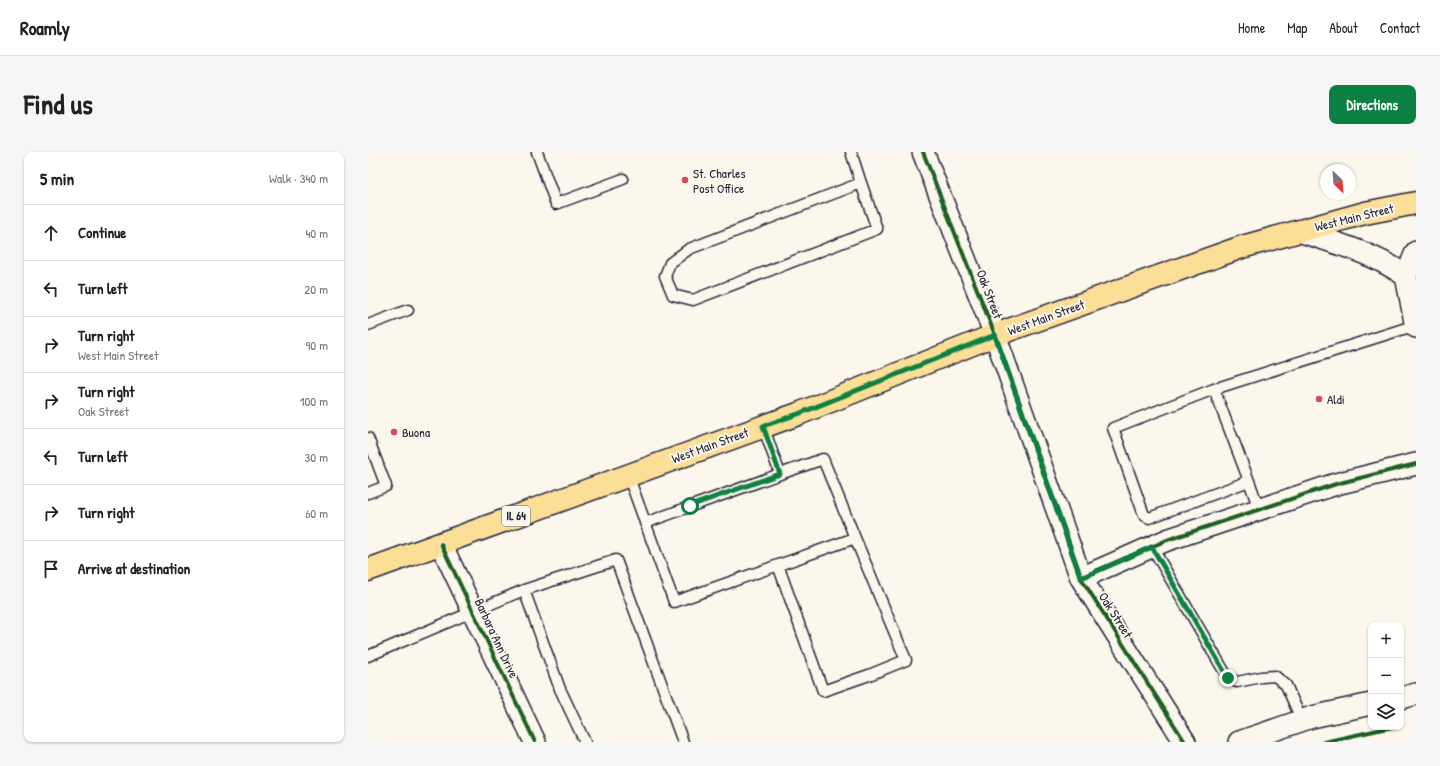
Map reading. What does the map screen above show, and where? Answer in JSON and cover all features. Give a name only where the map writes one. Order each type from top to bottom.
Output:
[{"type":"main road","name":"West Main Street","points":[[368,570],[798,414],[995,335],[1242,247],[1365,213],[1416,203]]},
{"type":"street","name":"Oak Street","points":[[924,152],[995,335],[1081,578],[1185,742]]},
{"type":"street","points":[[1298,231],[1347,247],[1395,268],[1406,276]]},
{"type":"street","points":[[1416,252],[1406,276],[1416,325]]},
{"type":"street","points":[[1081,578],[1167,540],[1336,484],[1416,464]]},
{"type":"street","name":"Barbara Ann Drive","points":[[441,544],[536,742]]},
{"type":"street","points":[[1404,697],[1416,694]]},
{"type":"street","points":[[1240,742],[1302,721],[1368,705]]},
{"type":"lane","points":[[537,152],[556,204],[623,179]]},
{"type":"lane","points":[[850,152],[861,183],[877,229],[693,300],[672,295],[665,276],[670,263],[689,249],[861,183]]},
{"type":"lane","points":[[368,325],[408,310]]},
{"type":"lane","points":[[1249,481],[1156,517],[1149,518],[1144,515],[1113,428],[1214,389],[1416,325]]},
{"type":"lane","points":[[1214,389],[1260,509]]},
{"type":"lane","points":[[763,426],[780,474]]},
{"type":"lane","points":[[368,438],[386,486],[368,492]]},
{"type":"lane","points":[[645,523],[823,459],[906,660],[823,691],[778,565]]},
{"type":"lane","points":[[628,475],[674,602],[855,538]]},
{"type":"lane","points":[[1152,547],[1228,678],[1237,682],[1275,676],[1286,685],[1302,721]]},
{"type":"lane","points":[[368,656],[524,590],[616,560],[683,742]]},
{"type":"lane","points":[[524,590],[560,689],[585,742]]},
{"type":"cycle path","points":[[923,152],[995,335],[1081,578],[1185,742]]},
{"type":"cycle path","points":[[1081,578],[1167,540],[1336,484],[1416,464]]},
{"type":"cycle path","points":[[441,544],[535,742]]},
{"type":"cycle path","points":[[1324,742],[1378,730]]},
{"type":"place","name":"St. Charles Post Office","points":[[685,180]]},
{"type":"place","name":"Aldi","points":[[1319,399]]},
{"type":"place","name":"Buona","points":[[394,432]]},
{"type":"route","points":[[690,506],[780,474],[763,426],[798,414],[995,335],[1081,578],[1152,547],[1228,678]]}]
